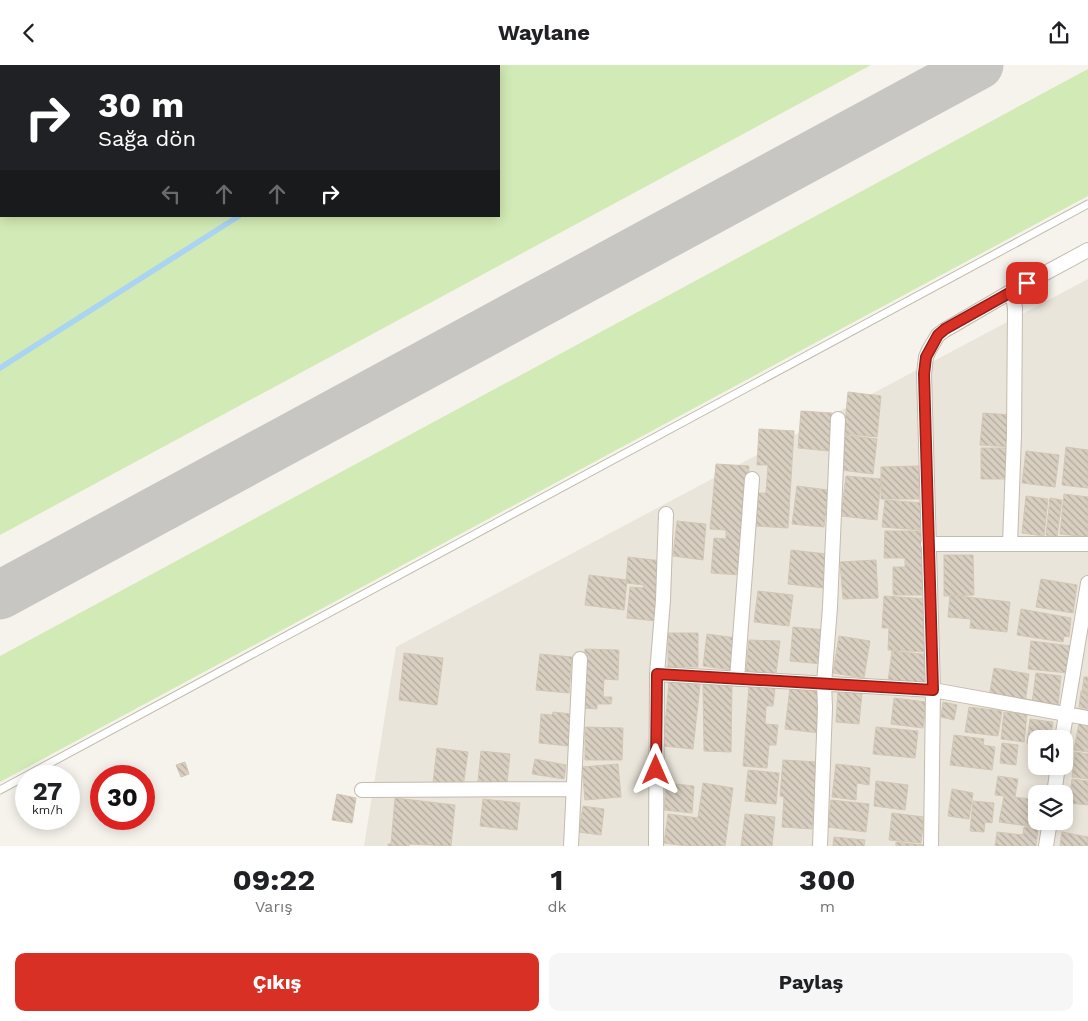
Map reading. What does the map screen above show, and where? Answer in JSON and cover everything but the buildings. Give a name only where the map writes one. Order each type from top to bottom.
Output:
[{"type":"street","points":[[931,846],[933,690],[924,374],[926,357],[933,342],[945,329],[1088,250]]},
{"type":"street","points":[[1010,544],[1015,308],[1012,291]]},
{"type":"street","points":[[820,846],[825,707],[824,684],[830,607],[838,419]]},
{"type":"street","points":[[738,679],[752,479]]},
{"type":"street","points":[[656,846],[657,674],[663,600],[666,514]]},
{"type":"street","points":[[928,544],[1088,544]]},
{"type":"street","points":[[1063,730],[1088,583]]},
{"type":"street","points":[[571,846],[580,659]]},
{"type":"street","points":[[657,674],[933,690],[1088,718]]},
{"type":"street","points":[[362,790],[574,789]]},
{"type":"street","points":[[1046,846],[1049,830]]},
{"type":"lane","points":[[0,790],[1088,204]]},
{"type":"shaded area","points":[[1088,279],[1088,846],[364,846],[396,647]]},
{"type":"green space","points":[[500,65],[871,65],[0,535],[0,217],[500,217]]},
{"type":"green space","points":[[1088,69],[1088,196],[32,765],[15,765],[15,774],[0,782],[0,656]]},
{"type":"waterway","points":[[0,368],[237,217]]},
{"type":"taxiway","points":[[0,595],[979,65]]},
{"type":"route","points":[[656,770],[657,674],[933,690],[924,374],[926,357],[933,342],[945,329],[1027,283]]}]
